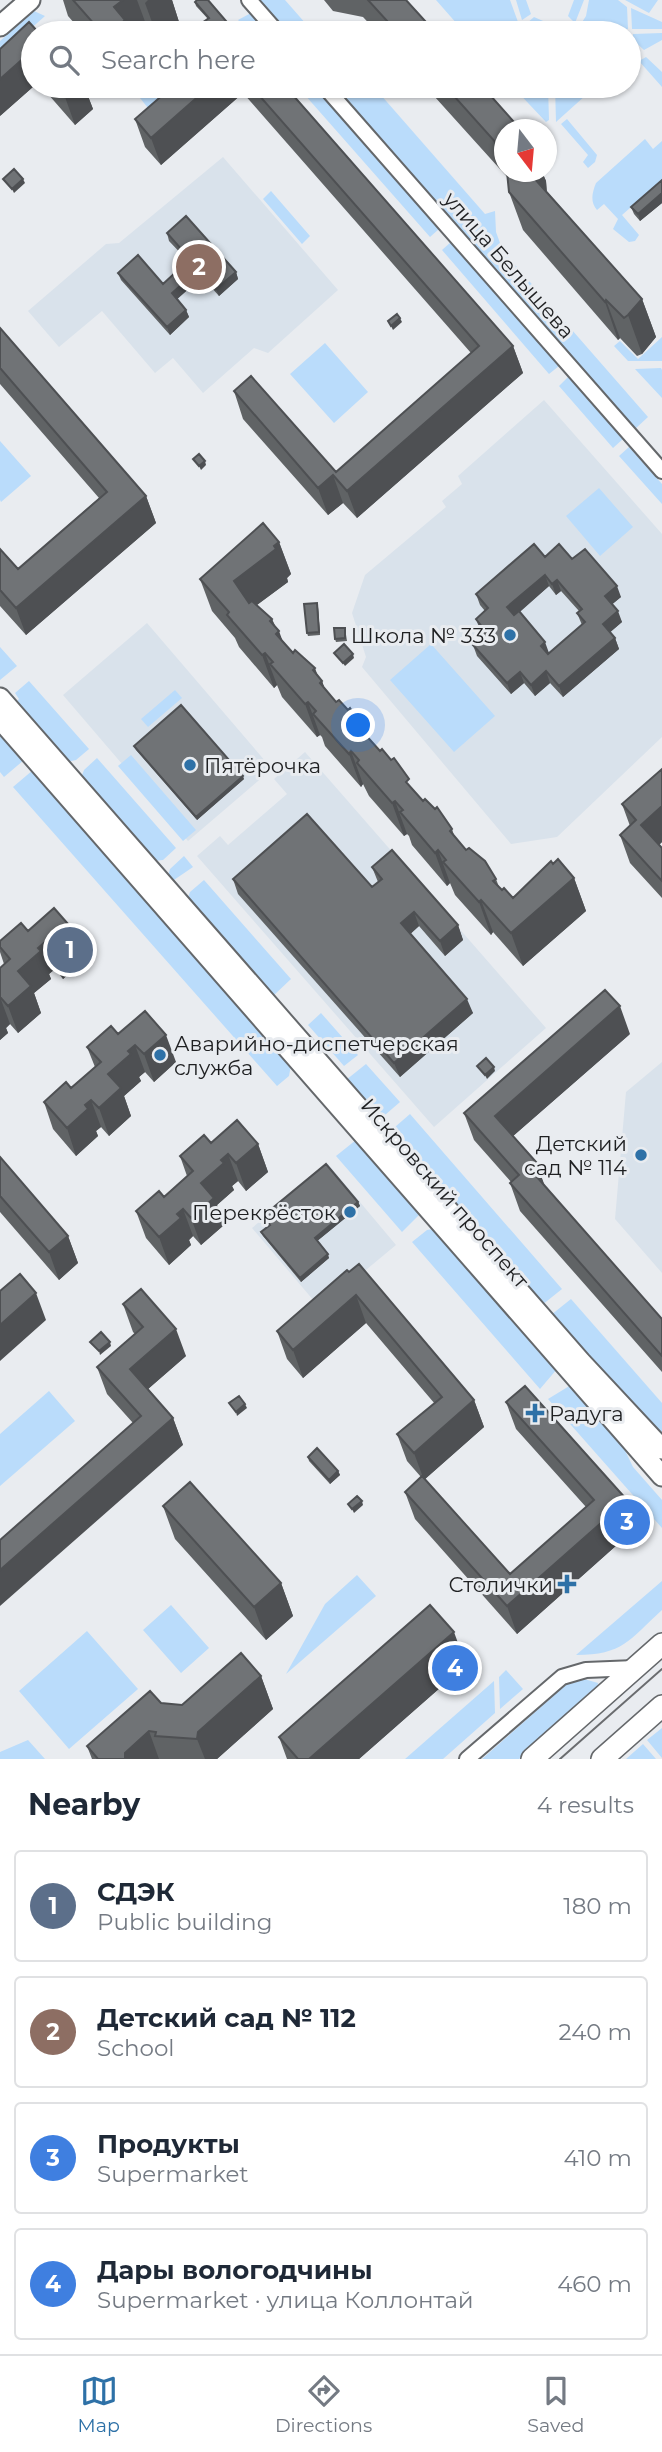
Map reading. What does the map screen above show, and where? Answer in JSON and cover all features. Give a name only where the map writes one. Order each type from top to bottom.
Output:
[{"type":"main road","points":[[532,1759],[662,1644]]},
{"type":"main road","points":[[601,1759],[662,1706]]},
{"type":"street","points":[[0,26],[30,0]]},
{"type":"street","points":[[249,0],[267,21]]},
{"type":"street","name":"улица Белышева","points":[[335,98],[662,471]]},
{"type":"street","name":"Искровский проспект","points":[[0,698],[590,1372],[662,1449]]},
{"type":"street","name":"Искровский проспект","points":[[0,719],[662,1476]]},
{"type":"street","points":[[467,1759],[562,1676],[586,1670],[635,1668]]},
{"type":"shaded area","points":[[260,0],[285,0],[303,21],[278,21]]},
{"type":"shaded area","points":[[436,0],[510,0],[518,21],[454,21]]},
{"type":"shaded area","points":[[516,0],[526,0],[531,14],[522,20]]},
{"type":"shaded area","points":[[574,0],[584,0],[576,21],[568,16]]},
{"type":"shaded area","points":[[589,0],[618,0],[627,7],[628,21],[583,21]]},
{"type":"shaded area","points":[[625,0],[658,0],[649,13]]},
{"type":"shaded area","points":[[631,8],[662,22],[662,29],[641,29],[641,21],[632,21]]},
{"type":"shaded area","points":[[34,11],[45,16],[39,21],[23,21]]},
{"type":"shaded area","points":[[251,13],[258,21],[239,21]]},
{"type":"shaded area","points":[[21,22],[21,37],[0,56],[0,41]]},
{"type":"shaded area","points":[[662,33],[662,40],[644,50],[641,47],[641,34]]},
{"type":"shaded area","points":[[646,57],[662,72],[662,87],[641,63],[641,60]]},
{"type":"shaded area","points":[[140,98],[159,98],[148,108]]},
{"type":"shaded area","points":[[308,98],[325,98],[439,229],[430,237]]},
{"type":"shaded area","points":[[345,98],[384,98],[485,214],[495,211],[496,232],[503,251],[648,417],[635,429]]},
{"type":"shaded area","points":[[523,98],[548,98],[549,119],[543,119]]},
{"type":"shaded area","points":[[555,98],[583,98],[557,121]]},
{"type":"shaded area","points":[[567,119],[597,155],[595,162],[588,168],[583,162],[588,155],[561,124]]},
{"type":"shaded area","points":[[645,139],[653,149],[662,141],[662,180],[622,215],[639,235],[635,241],[629,242],[613,229],[618,219],[604,204],[597,210],[593,204],[593,194],[596,183]]},
{"type":"shaded area","points":[[223,157],[338,290],[268,353],[254,348],[203,393],[173,358],[155,373],[102,311],[59,347],[28,311],[106,244],[119,243]]},
{"type":"shaded area","points":[[271,191],[310,236],[302,244],[263,199]]},
{"type":"shaded area","points":[[451,242],[559,366],[549,374],[442,250]]},
{"type":"shaded area","points":[[662,337],[662,361],[628,361],[614,346],[620,341],[638,359]]},
{"type":"shaded area","points":[[325,343],[368,392],[334,423],[290,374]]},
{"type":"shaded area","points":[[635,369],[662,370],[662,398]]},
{"type":"shaded area","points":[[568,377],[623,439],[613,448],[559,386]]},
{"type":"shaded area","name":"Школа № 333","points":[[544,400],[662,534],[662,737],[557,837],[511,844],[362,667],[366,657],[352,613],[365,575],[446,507],[442,501],[462,484],[458,476]]},
{"type":"shaded area","points":[[0,441],[31,476],[1,502],[0,500]]},
{"type":"shaded area","points":[[629,447],[662,484],[662,504],[619,456]]},
{"type":"shaded area","points":[[599,488],[633,527],[600,556],[566,516]]},
{"type":"shaded area","points":[[147,623],[272,769],[188,841],[63,695]]},
{"type":"shaded area","points":[[431,644],[495,716],[454,752],[390,680]]},
{"type":"shaded area","points":[[0,647],[17,666],[0,680]]},
{"type":"shaded area","points":[[29,681],[89,749],[76,760],[67,762],[15,703],[19,699],[15,693]]},
{"type":"shaded area","points":[[175,690],[182,698],[148,727],[141,719]]},
{"type":"shaded area","points":[[0,732],[24,760],[4,777],[0,772]]},
{"type":"shaded area","points":[[305,752],[546,1028],[434,1127],[197,856],[220,836],[228,845],[287,794],[274,779]]},
{"type":"shaded area","points":[[131,755],[196,830],[183,841],[118,766]]},
{"type":"shaded area","points":[[97,758],[176,848],[163,860],[153,861],[81,778],[84,770]]},
{"type":"shaded area","points":[[33,770],[291,1065],[289,1076],[277,1086],[13,787]]},
{"type":"shaded area","points":[[184,856],[193,867],[171,882],[167,878],[170,869]]},
{"type":"shaded area","points":[[204,880],[291,979],[272,997],[187,900],[190,892]]},
{"type":"shaded area","points":[[321,1013],[358,1055],[344,1066],[308,1025]]},
{"type":"shaded area","name":"Детский сад № 114","points":[[662,1062],[662,1273],[615,1219],[626,1092]]},
{"type":"shaded area","points":[[366,1064],[400,1102],[385,1115],[377,1117],[346,1080]]},
{"type":"shaded area","points":[[410,1114],[562,1289],[542,1305],[393,1134],[395,1127]]},
{"type":"shaded area","points":[[356,1140],[420,1214],[402,1232],[336,1156]]},
{"type":"shaded area","points":[[328,1164],[396,1245],[320,1308],[252,1228]]},
{"type":"shaded area","points":[[433,1229],[557,1369],[540,1389],[412,1242],[427,1230]]},
{"type":"shaded area","points":[[571,1299],[662,1403],[662,1432],[638,1415],[551,1315]]},
{"type":"shaded area","points":[[571,1385],[620,1440],[633,1467],[662,1500],[662,1528],[548,1399]]},
{"type":"shaded area","points":[[49,1391],[75,1421],[0,1486],[0,1434]]},
{"type":"shaded area","points":[[357,1575],[376,1596],[286,1674],[325,1604]]},
{"type":"shaded area","points":[[662,1581],[662,1610],[633,1637],[615,1649],[576,1655]]},
{"type":"shaded area","points":[[171,1605],[209,1648],[181,1673],[143,1630]]},
{"type":"shaded area","points":[[87,1631],[138,1689],[69,1749],[19,1691]]},
{"type":"shaded area","points":[[506,1670],[523,1689],[500,1709],[499,1677]]},
{"type":"shaded area","points":[[584,1679],[598,1683],[597,1690],[519,1759],[482,1759],[567,1684]]},
{"type":"shaded area","points":[[494,1681],[495,1713],[443,1759],[405,1759]]},
{"type":"shaded area","points":[[662,1728],[662,1758],[647,1740]]},
{"type":"shaded area","points":[[28,1740],[45,1759],[0,1759],[0,1752]]},
{"type":"shaded area","points":[[643,1744],[656,1759],[626,1759]]},
{"type":"building","points":[[73,0],[123,0],[114,7],[124,21],[91,21]]},
{"type":"building","points":[[208,0],[226,21],[205,21],[209,18],[195,2]]},
{"type":"building","points":[[368,0],[406,0],[425,21],[387,21]]},
{"type":"building","points":[[21,29],[21,60],[0,79],[0,49]]},
{"type":"building","points":[[159,98],[196,98],[151,138],[135,119]]},
{"type":"building","points":[[262,98],[296,98],[513,346],[347,491],[333,475],[318,488],[234,391],[251,376],[336,472],[479,346]]},
{"type":"building","points":[[456,98],[493,98],[511,119],[494,119],[494,141]]},
{"type":"building","points":[[14,169],[23,179],[12,189],[3,179]]},
{"type":"building","points":[[662,180],[662,193],[638,214],[631,207]]},
{"type":"building","points":[[508,182],[538,182],[642,299],[628,315],[624,318],[606,300],[605,302],[509,192]]},
{"type":"building","points":[[186,216],[236,272],[216,289],[199,269],[172,293],[186,310],[167,327],[118,273],[138,255],[163,284],[190,259],[167,233]]},
{"type":"building","points":[[397,314],[400,318],[391,326],[388,321]]},
{"type":"building","points":[[0,328],[146,496],[16,608],[0,590],[0,549],[18,569],[107,492],[0,368]]},
{"type":"building","points":[[199,454],[205,461],[199,466],[193,459]]},
{"type":"building","points":[[263,523],[279,542],[274,546],[276,549],[234,581],[249,603],[252,601],[272,619],[270,621],[279,631],[276,634],[293,653],[295,650],[315,668],[313,670],[322,681],[320,683],[336,702],[339,700],[348,710],[350,708],[365,730],[363,732],[380,751],[382,749],[391,760],[394,758],[409,779],[406,782],[423,801],[425,799],[435,809],[437,807],[452,829],[450,831],[466,850],[469,848],[485,861],[496,879],[493,881],[502,890],[504,888],[513,898],[551,861],[553,864],[558,859],[574,878],[511,933],[443,862],[446,860],[438,850],[435,853],[400,812],[403,810],[395,801],[392,803],[357,763],[359,760],[351,751],[349,754],[313,714],[316,711],[308,702],[305,704],[270,664],[273,662],[265,653],[262,655],[200,579]]},
{"type":"building","points":[[534,544],[545,557],[559,544],[572,559],[585,549],[617,586],[605,596],[618,611],[603,624],[615,638],[559,686],[546,671],[531,685],[520,672],[507,683],[473,645],[487,633],[476,619],[488,608],[476,594]],"holes":[[[545,575],[552,584],[557,580],[582,609],[577,613],[585,622],[548,654],[541,646],[545,642],[519,611],[514,615],[507,607]]]},
{"type":"building","points":[[317,603],[319,632],[307,633],[304,604]]},
{"type":"building","points":[[334,628],[345,628],[345,638],[335,639]]},
{"type":"building","points":[[344,644],[353,654],[343,663],[334,653]]},
{"type":"building","name":"Пятёрочка","points":[[181,705],[243,776],[196,817],[134,746]]},
{"type":"building","points":[[662,769],[662,806],[641,825],[662,848],[662,881],[620,835],[636,820],[622,804]]},
{"type":"building","points":[[307,814],[372,887],[382,879],[372,867],[392,850],[458,925],[440,941],[414,912],[401,923],[467,999],[394,1063],[233,879]]},
{"type":"building","points":[[54,908],[75,932],[53,951],[45,942],[38,948],[41,951],[18,971],[31,986],[8,1006],[0,997],[0,968],[10,959],[0,947],[0,941],[21,923],[28,931]]},
{"type":"building","points":[[605,990],[620,1006],[495,1116],[536,1162],[529,1168],[662,1319],[662,1356],[510,1183],[519,1175],[464,1113]]},
{"type":"building","points":[[145,1011],[166,1035],[144,1054],[135,1045],[128,1051],[131,1054],[108,1074],[121,1088],[99,1108],[91,1100],[85,1105],[88,1109],[67,1128],[44,1102],[66,1082],[71,1088],[101,1062],[87,1047],[111,1026],[118,1034]]},
{"type":"building","points":[[486,1058],[494,1067],[485,1075],[477,1066]]},
{"type":"building","points":[[237,1120],[258,1144],[236,1163],[228,1154],[221,1160],[224,1163],[201,1183],[214,1198],[191,1218],[183,1209],[177,1214],[181,1218],[159,1237],[136,1211],[159,1191],[164,1197],[193,1171],[180,1156],[204,1135],[211,1143]]},
{"type":"building","points":[[0,1157],[68,1236],[49,1252],[0,1196]]},
{"type":"building","points":[[326,1164],[358,1202],[315,1238],[328,1254],[300,1278],[261,1232],[270,1225],[263,1216]]},
{"type":"building","points":[[359,1264],[474,1400],[414,1453],[397,1434],[442,1397],[356,1295],[293,1350],[277,1331],[347,1270],[349,1272]]},
{"type":"building","points":[[20,1274],[36,1293],[0,1325],[0,1291]]},
{"type":"building","points":[[141,1289],[176,1329],[130,1369],[173,1418],[0,1570],[0,1540],[141,1416],[97,1367],[143,1327],[123,1304]]},
{"type":"building","points":[[101,1332],[110,1342],[99,1351],[90,1342]]},
{"type":"building","points":[[525,1386],[627,1500],[507,1606],[405,1492],[422,1476],[510,1574],[594,1500],[506,1402]]},
{"type":"building","points":[[239,1396],[245,1404],[236,1412],[229,1403]]},
{"type":"building","points":[[317,1448],[338,1471],[329,1480],[308,1457]]},
{"type":"building","points":[[190,1482],[281,1583],[254,1607],[163,1506]]},
{"type":"building","points":[[357,1496],[362,1501],[352,1509],[348,1504]]},
{"type":"building","points":[[430,1605],[454,1632],[309,1759],[298,1759],[279,1737]]},
{"type":"building","points":[[241,1653],[261,1676],[198,1732],[197,1739],[155,1736],[156,1732],[149,1731],[125,1753],[125,1758],[129,1759],[98,1759],[87,1746],[150,1691],[161,1703],[182,1705]]},
{"type":"tram line","points":[[560,1759],[662,1669]]},
{"type":"place","name":"Детский сад № 112","points":[[199,267]]},
{"type":"place","name":"Школа № 333","points":[[510,635]]},
{"type":"place","name":"Пятёрочка","points":[[190,765]]},
{"type":"place","name":"СДЭК","points":[[70,950]]},
{"type":"place","name":"Аварийно-диспетчерская служба","points":[[160,1055]]},
{"type":"place","name":"Детский сад № 114","points":[[641,1155]]},
{"type":"place","name":"Перекрёсток","points":[[350,1212]]},
{"type":"place","name":"Радуга","points":[[535,1413]]},
{"type":"place","name":"Продукты","points":[[627,1522]]},
{"type":"place","name":"Столички","points":[[567,1584]]},
{"type":"place","name":"Дары вологодчины","points":[[455,1668]]}]
